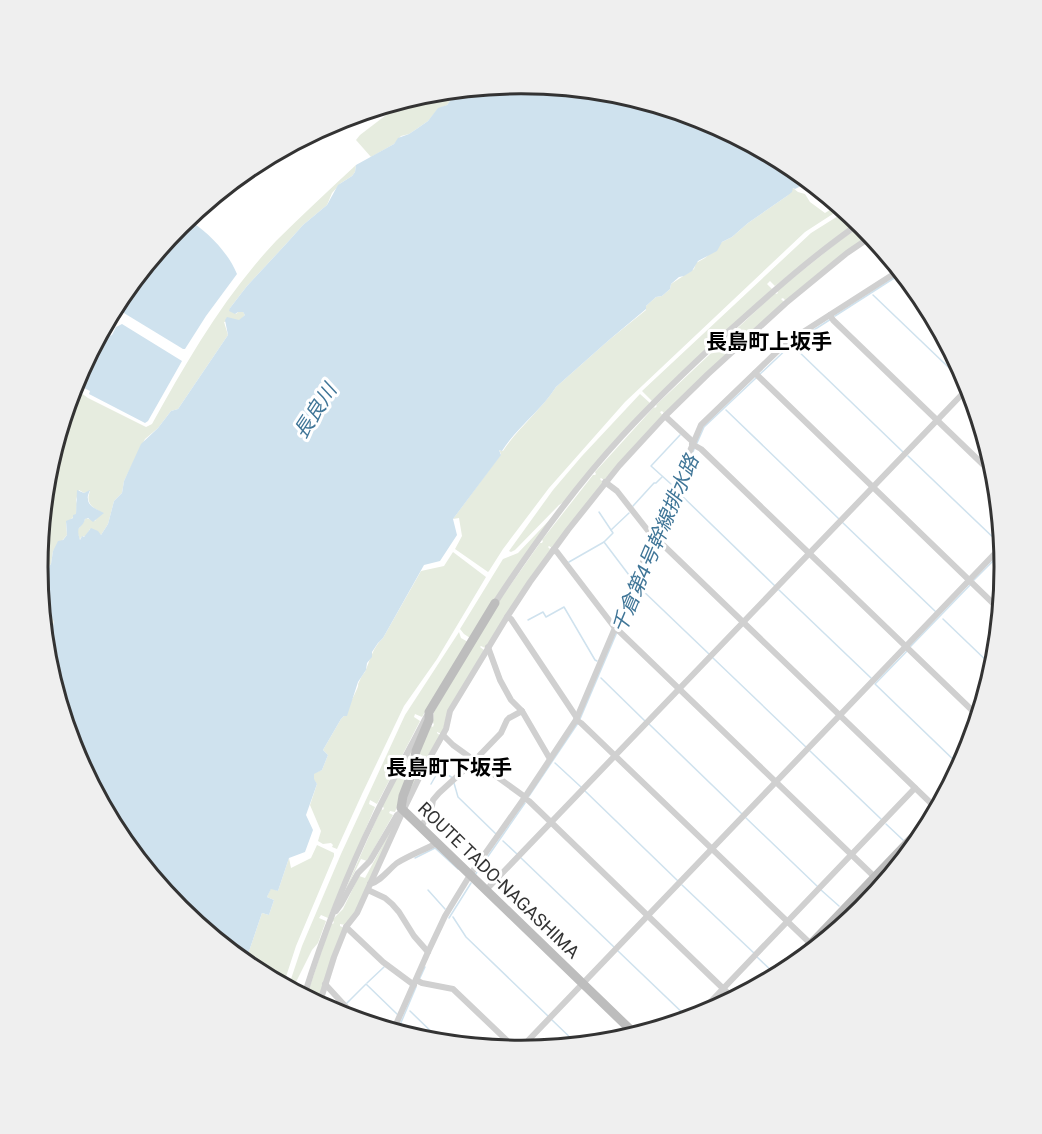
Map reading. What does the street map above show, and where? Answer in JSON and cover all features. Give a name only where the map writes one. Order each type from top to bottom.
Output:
[{"type":"main road","name":"ROUTE TADO-NAGASHIMA","points":[[495,603],[429,712],[429,720],[416,751],[401,808],[628,1027]]},
{"type":"main road","points":[[836,920],[898,852]]},
{"type":"street","points":[[495,603],[545,531],[621,437],[711,348],[783,283],[810,259],[851,229]]},
{"type":"street","points":[[322,996],[347,924],[357,913],[403,811],[446,729],[450,711],[507,617],[553,550],[605,482],[665,416],[786,303],[864,242]]},
{"type":"street","points":[[397,1023],[445,916],[470,875],[578,721],[703,423],[757,375],[786,343],[831,317],[893,275]]},
{"type":"street","points":[[831,317],[982,464]]},
{"type":"street","points":[[757,375],[993,603]]},
{"type":"street","points":[[486,890],[961,395]]},
{"type":"street","points":[[665,416],[972,710]]},
{"type":"street","points":[[605,482],[617,491],[655,539],[931,804]]},
{"type":"street","points":[[553,550],[557,552],[616,630],[877,879]]},
{"type":"street","points":[[528,1040],[972,582],[994,556]]},
{"type":"street","points":[[507,617],[511,619],[578,721],[809,942]]},
{"type":"street","points":[[488,647],[500,680],[511,700],[522,711],[550,759]]},
{"type":"street","points":[[421,828],[433,800],[439,793],[501,733],[507,720],[522,711]]},
{"type":"street","points":[[306,988],[319,948],[376,813],[429,712]]},
{"type":"street","points":[[442,735],[453,746],[526,798],[727,992]]},
{"type":"street","points":[[713,999],[915,788]]},
{"type":"street","points":[[332,916],[358,873],[370,861],[397,815],[403,811]]},
{"type":"street","points":[[369,887],[407,857],[437,843]]},
{"type":"street","points":[[369,887],[392,904],[428,952]]},
{"type":"street","points":[[346,927],[383,962],[417,982],[453,989],[507,1040]]},
{"type":"street","points":[[325,984],[345,1006]]},
{"type":"shaded area","points":[[454,99],[438,109],[428,121],[418,128],[401,136],[394,144],[371,157],[356,140],[389,113]]},
{"type":"shaded area","points":[[356,165],[355,172],[332,193],[327,205],[303,225],[230,308],[236,314],[243,312],[245,315],[240,320],[224,322],[228,335],[178,409],[171,411],[158,428],[145,439],[124,481],[122,493],[114,501],[108,524],[101,535],[90,529],[80,540],[77,531],[86,518],[95,521],[99,511],[90,503],[88,498],[90,491],[84,493],[79,490],[76,515],[66,523],[67,535],[53,551],[48,568],[49,536],[57,475],[64,445],[81,393],[146,427],[152,424],[224,305],[276,241]]},
{"type":"shaded area","points":[[793,188],[805,194],[810,202],[825,213],[831,209],[835,213],[805,232],[625,402],[549,488],[488,572],[455,549],[462,536],[459,518],[453,519],[501,454],[499,450],[503,451],[556,387],[646,310],[646,306],[656,297],[662,296],[670,289],[671,284],[694,269],[696,263],[787,196]]},
{"type":"shaded area","points":[[838,216],[850,228],[775,286],[770,281],[767,284],[772,289],[652,401],[642,391],[811,233]]},
{"type":"shaded area","points":[[853,231],[863,241],[786,301],[781,299],[784,302],[665,414],[660,412],[663,416],[604,480],[600,479],[603,482],[552,548],[548,547],[551,550],[485,648],[480,647],[484,650],[448,711],[442,734],[437,732],[441,736],[404,806],[416,769],[423,756],[418,753],[434,724],[434,712],[497,604],[542,540],[596,474],[595,472],[654,407],[775,293],[778,293],[777,291]]},
{"type":"shaded area","points":[[640,394],[650,403],[564,502],[515,550],[509,551],[553,490]]},
{"type":"shaded area","points":[[555,514],[470,638],[464,634],[460,629],[503,559],[518,553]]},
{"type":"shaded area","points":[[453,552],[486,577],[437,659],[404,706],[337,849],[332,847],[331,843],[323,844],[318,841],[321,831],[310,805],[317,784],[314,780],[314,773],[322,770],[328,755],[323,750],[344,716],[374,650],[421,571],[444,566]]},
{"type":"shaded area","points":[[51,615],[54,622],[52,632],[52,629]]},
{"type":"shaded area","points":[[459,632],[461,638],[468,642],[422,717],[415,714],[414,717],[420,721],[377,804],[370,800],[369,804],[375,807],[328,918],[321,915],[319,918],[326,921],[318,943],[296,983],[291,980],[302,946],[341,854],[405,715]]},
{"type":"shaded area","points":[[426,723],[406,763],[412,767],[395,812],[390,811],[389,813],[393,815],[367,861],[361,859],[340,902],[381,809],[384,808],[382,806]]},
{"type":"shaded area","points":[[393,826],[356,913],[345,925],[340,924],[344,928],[321,995],[309,989],[331,923],[334,922],[332,920],[343,909],[359,876],[365,878]]},
{"type":"shaded area","points":[[317,845],[334,853],[296,946],[286,978],[248,953],[262,913],[269,915],[274,900],[267,897],[271,888],[278,891],[289,858],[291,868],[311,858]]},
{"type":"water","name":"長良川","points":[[490,95],[552,95],[583,98],[643,110],[702,130],[730,143],[758,157],[801,186],[793,188],[787,196],[722,242],[717,251],[698,261],[692,271],[679,277],[662,296],[656,297],[646,306],[646,309],[556,387],[502,451],[499,450],[501,455],[453,519],[457,535],[440,561],[424,565],[383,638],[372,652],[366,670],[358,682],[347,716],[341,719],[323,750],[328,755],[322,770],[314,774],[317,784],[306,815],[313,830],[305,852],[289,858],[278,891],[271,889],[267,897],[274,900],[269,915],[262,913],[248,953],[209,923],[165,879],[111,804],[84,748],[64,689],[52,629],[54,622],[51,615],[48,568],[58,541],[63,540],[67,535],[66,521],[76,514],[77,490],[84,493],[90,490],[88,502],[104,513],[93,522],[88,518],[85,519],[79,529],[80,540],[91,528],[101,535],[108,524],[114,501],[122,493],[124,481],[141,444],[158,428],[171,411],[178,409],[228,335],[225,320],[227,317],[239,320],[245,315],[243,312],[235,314],[229,311],[247,286],[303,225],[327,205],[338,185],[355,172],[356,165],[418,128],[428,121],[438,108],[447,105],[450,101]]},
{"type":"water","points":[[195,225],[216,243],[237,274],[183,349],[123,312],[165,255]]},
{"type":"water","points":[[122,324],[182,361],[145,423],[89,394],[90,391],[83,388],[108,337],[112,335],[116,327]]},
{"type":"waterway","name":"千倉第4号幹線排水路","points":[[835,316],[895,278]]},
{"type":"waterway","points":[[873,295],[950,369]]},
{"type":"waterway","name":"千倉第4号幹線排水路","points":[[759,375],[792,344],[831,319]]},
{"type":"waterway","points":[[794,347],[903,452]]},
{"type":"waterway","name":"千倉第4号幹線排水路","points":[[697,443],[704,427],[756,378]]},
{"type":"waterway","points":[[726,410],[839,519]]},
{"type":"waterway","points":[[671,484],[651,466],[680,435]]},
{"type":"waterway","name":"千倉第4号幹線排水路","points":[[657,537],[695,447]]},
{"type":"waterway","points":[[908,456],[993,537]]},
{"type":"waterway","points":[[633,506],[662,477]]},
{"type":"waterway","points":[[679,493],[775,586]]},
{"type":"waterway","points":[[599,512],[613,533],[604,542],[632,579]]},
{"type":"waterway","points":[[611,530],[629,513]]},
{"type":"waterway","points":[[842,522],[936,612]]},
{"type":"waterway","name":"千倉第4号幹線排水路","points":[[619,628],[655,541]]},
{"type":"waterway","points":[[569,562],[604,542]]},
{"type":"waterway","points":[[974,580],[994,560]]},
{"type":"waterway","points":[[910,647],[971,584]]},
{"type":"waterway","points":[[639,587],[709,654]]},
{"type":"waterway","points":[[779,590],[871,678]]},
{"type":"waterway","points":[[528,620],[543,612],[546,617],[564,607],[597,661]]},
{"type":"waterway","points":[[943,619],[985,659]]},
{"type":"waterway","name":"千倉第4号幹線排水路","points":[[580,719],[617,632]]},
{"type":"waterway","points":[[907,651],[875,684],[953,759]]},
{"type":"waterway","points":[[713,658],[807,748]]},
{"type":"waterway","points":[[601,678],[645,721]]},
{"type":"waterway","name":"千倉第4号幹線排水路","points":[[529,796],[578,723]]},
{"type":"waterway","points":[[649,724],[742,814]]},
{"type":"waterway","points":[[810,751],[881,819]]},
{"type":"waterway","points":[[555,763],[581,787]]},
{"type":"waterway","points":[[431,784],[439,770],[453,778]]},
{"type":"waterway","points":[[454,783],[458,797],[496,834]]},
{"type":"waterway","points":[[585,791],[678,881]]},
{"type":"waterway","name":"千倉第4号幹線排水路","points":[[475,875],[525,803]]},
{"type":"waterway","points":[[746,818],[817,886]]},
{"type":"waterway","points":[[886,824],[903,840]]},
{"type":"waterway","points":[[503,841],[517,854]]},
{"type":"waterway","points":[[415,858],[435,848],[458,869]]},
{"type":"waterway","points":[[521,858],[614,947]]},
{"type":"waterway","name":"千倉第4号幹線排水路","points":[[449,918],[471,883]]},
{"type":"waterway","points":[[682,885],[755,954]]},
{"type":"waterway","points":[[428,890],[445,909]]},
{"type":"waterway","points":[[821,890],[839,906]]},
{"type":"waterway","points":[[453,917],[466,937],[548,1016]]},
{"type":"waterway","points":[[618,951],[681,1012]]},
{"type":"waterway","points":[[757,957],[770,969]]},
{"type":"waterway","points":[[367,983],[384,967]]},
{"type":"waterway","name":"千倉第4号幹線排水路","points":[[419,980],[425,967]]},
{"type":"waterway","points":[[347,1003],[366,984],[397,1014]]},
{"type":"waterway","name":"千倉第4号幹線排水路","points":[[400,1024],[416,987]]},
{"type":"waterway","points":[[410,1011],[431,1031]]},
{"type":"waterway","points":[[552,1020],[570,1037]]},
{"type":"district","name":"長島町上坂手","points":[[769,342]]},
{"type":"district","name":"長島町下坂手","points":[[449,768]]}]
